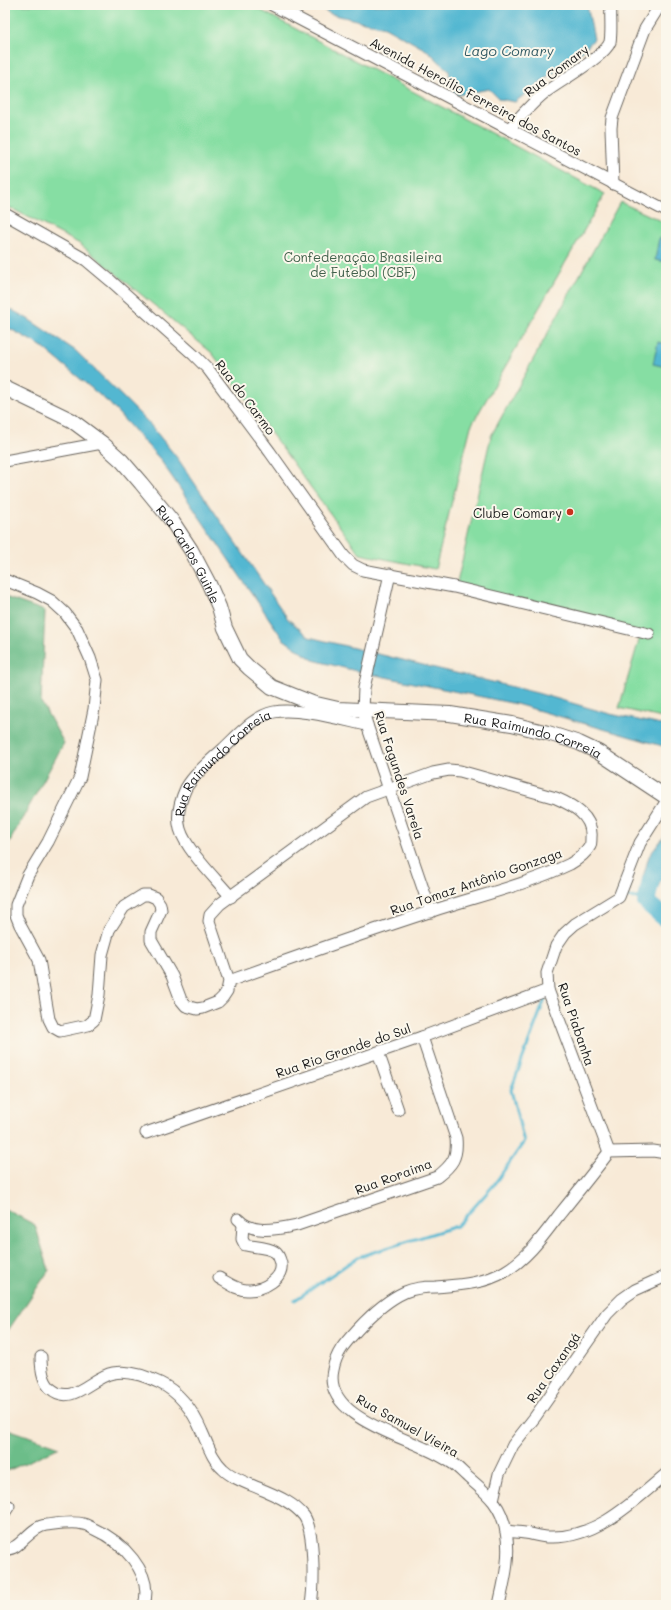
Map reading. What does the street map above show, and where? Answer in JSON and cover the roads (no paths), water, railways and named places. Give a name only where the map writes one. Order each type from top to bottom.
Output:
[{"type":"street","name":"Avenida Hercílio Ferreira dos Santos","points":[[272,5],[666,212]]},
{"type":"street","name":"Rua Comary","points":[[509,129],[542,95],[556,84],[595,59],[604,51],[610,42],[611,5]]},
{"type":"street","points":[[614,184],[611,128],[612,118],[645,29],[660,5]]},
{"type":"street","name":"Rua do Carmo","points":[[5,214],[86,260],[194,355],[208,370],[270,452],[344,556],[353,565],[363,570],[454,587],[649,634]]},
{"type":"street","name":"Rua Carlos Guinle","points":[[5,388],[71,420],[102,443],[122,461],[141,482],[172,521],[191,550],[209,584],[236,652],[249,668],[272,687],[297,697],[322,706],[363,711]]},
{"type":"street","points":[[5,461],[102,443]]},
{"type":"street","name":"Rua Fagundes Varela","points":[[390,574],[364,688],[363,711],[431,912]]},
{"type":"street","points":[[5,580],[52,601],[65,613],[77,629],[90,658],[96,680],[94,709],[80,776],[48,842],[28,875],[16,905],[16,915],[20,925],[40,960],[49,1019],[53,1027],[60,1031],[70,1030],[88,1025],[94,1020],[100,990],[102,955],[109,930],[124,907],[143,895],[149,895],[156,898],[160,904],[161,910],[151,932],[151,940],[172,976],[181,1000],[186,1006],[192,1009],[203,1008],[218,1002],[227,991],[229,981]]},
{"type":"street","name":"Rua Raimundo Correia","points":[[231,897],[192,851],[180,830],[178,817],[180,801],[187,787],[194,778],[203,767],[253,721],[266,714],[285,711],[312,714],[367,725]]},
{"type":"street","name":"Rua Raimundo Correia","points":[[363,711],[450,714],[505,723],[548,733],[579,742],[598,752],[617,763],[666,797]]},
{"type":"street","name":"Rua Tomaz Antônio Gonzaga","points":[[449,770],[470,773],[556,798],[568,803],[581,813],[588,821],[592,832],[591,845],[583,855],[571,863],[540,877],[431,912],[229,981],[209,922],[210,915],[214,910],[231,897],[366,797],[433,773],[449,770]]},
{"type":"street","name":"Rua Piabanha","points":[[609,1152],[548,990],[547,973],[556,946],[565,933],[575,924],[619,896],[640,844],[666,802]]},
{"type":"street","name":"Rua Rio Grande do Sul","points":[[146,1133],[422,1037],[548,990]]},
{"type":"street","name":"Rua Roraima","points":[[219,1278],[236,1288],[248,1290],[263,1287],[271,1283],[281,1272],[282,1264],[276,1253],[246,1245],[242,1239],[241,1222],[264,1230],[277,1230],[297,1225],[437,1177],[448,1168],[455,1158],[457,1147],[456,1138],[422,1037]]},
{"type":"street","points":[[378,1052],[398,1110]]},
{"type":"street","points":[[609,1152],[653,1151],[666,1153]]},
{"type":"street","name":"Rua Samuel Vieira","points":[[499,1605],[506,1571],[508,1543],[500,1513],[493,1500],[482,1488],[453,1464],[362,1418],[345,1406],[334,1390],[332,1372],[338,1353],[371,1315],[386,1303],[405,1292],[425,1288],[476,1283],[504,1272],[516,1264],[537,1243],[609,1152]]},
{"type":"street","name":"Rua Caxangá","points":[[493,1500],[499,1474],[513,1444],[535,1416],[607,1314],[622,1299],[635,1290],[666,1276]]},
{"type":"street","points":[[41,1357],[41,1366],[44,1379],[49,1386],[60,1394],[72,1395],[78,1393],[99,1378],[112,1373],[125,1372],[159,1382],[180,1397],[195,1417],[207,1446],[222,1468],[230,1475],[281,1498],[296,1508],[303,1515],[310,1530],[312,1543],[311,1605]]},
{"type":"street","points":[[506,1531],[549,1538],[570,1536],[586,1531],[614,1516],[666,1474]]},
{"type":"street","points":[[5,1549],[10,1550],[18,1546],[32,1531],[43,1526],[82,1523],[118,1543],[135,1564],[145,1583],[146,1599],[144,1605]]},
{"type":"water","name":"Lago Comary","points":[[314,5],[587,5],[594,39],[584,50],[515,102],[499,99],[489,89],[457,95],[451,89],[449,71],[428,51],[385,27],[331,14]]},
{"type":"water","points":[[659,238],[666,239],[666,262],[655,260]]},
{"type":"water","points":[[5,306],[28,319],[76,351],[148,422],[178,459],[288,619],[309,637],[537,693],[610,714],[666,726],[666,747],[516,704],[356,671],[313,660],[283,639],[159,458],[109,403],[41,346],[5,326]]},
{"type":"water","points":[[658,342],[666,344],[666,367],[653,364]]},
{"type":"water","points":[[666,834],[666,869],[658,887],[642,881],[649,856]]},
{"type":"waterway","points":[[666,854],[651,880],[646,902],[666,919]]},
{"type":"waterway","points":[[622,897],[639,898],[646,902]]},
{"type":"waterway","points":[[295,1300],[358,1257],[457,1226],[493,1186],[524,1142],[511,1090],[546,996]]},
{"type":"place","name":"Clube Comary","points":[[570,512]]},
{"type":"park label","name":"Confederação Brasileira de Futebol (CBF)","points":[[363,264]]}]
